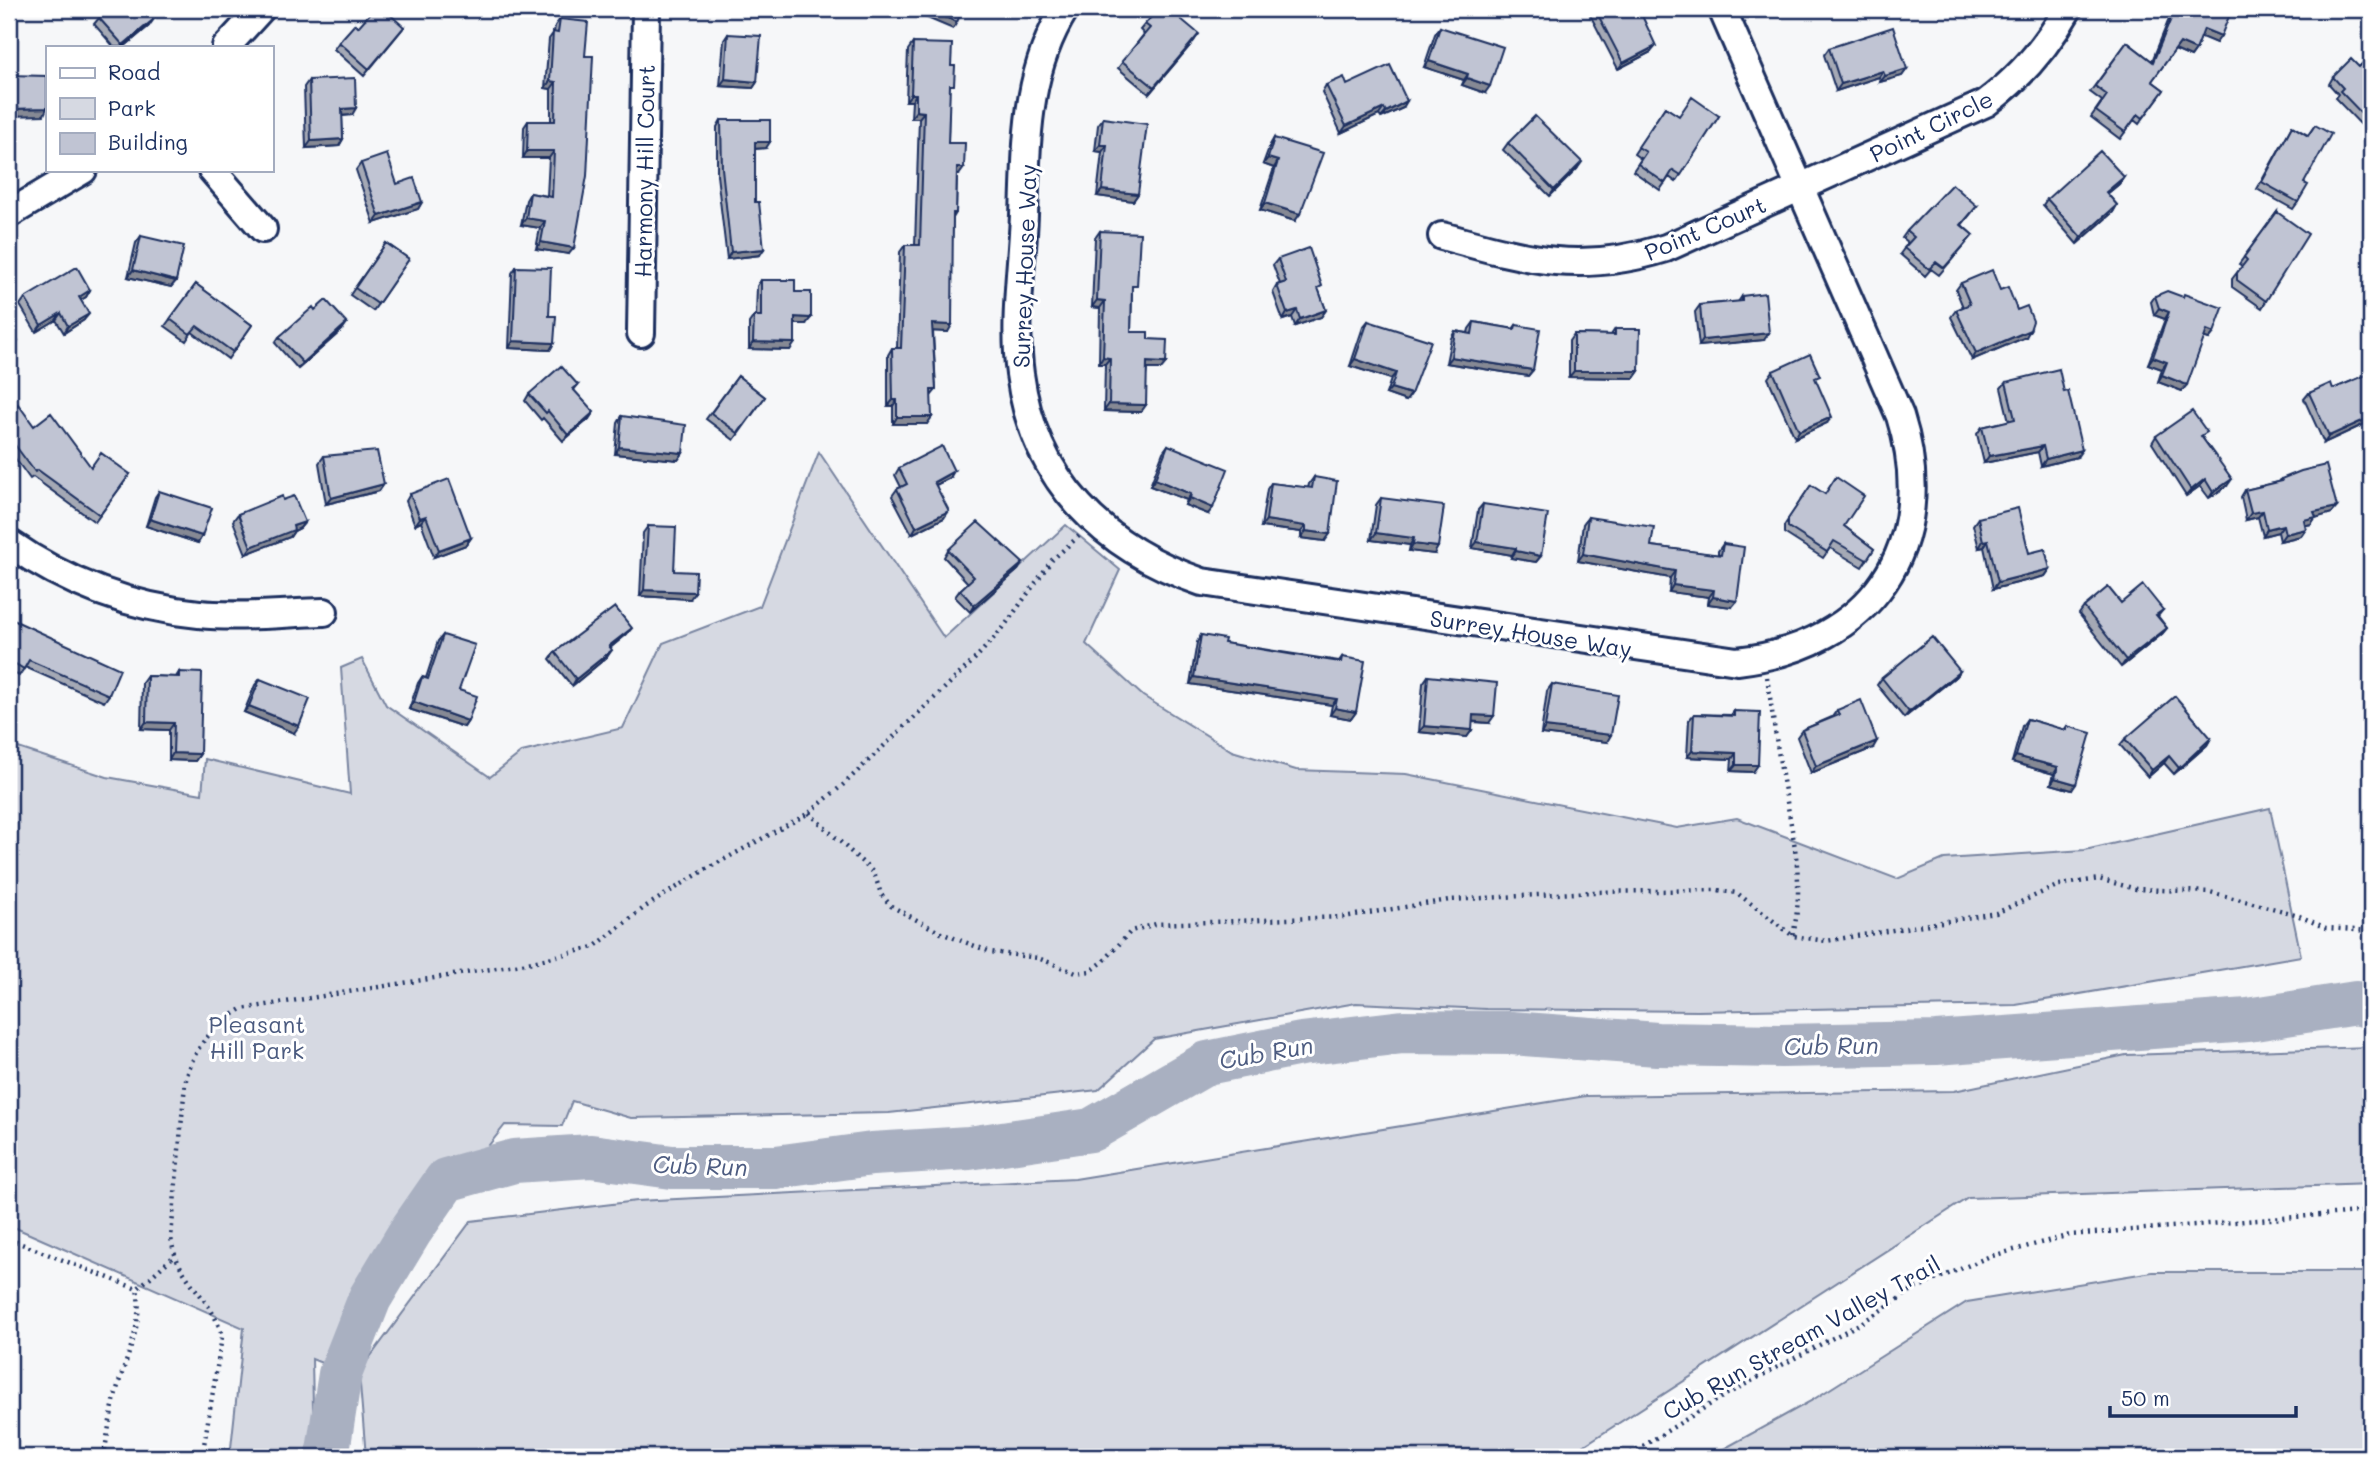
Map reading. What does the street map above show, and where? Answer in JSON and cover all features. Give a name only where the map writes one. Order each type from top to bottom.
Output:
[{"type":"street","points":[[227,46],[261,9]]},
{"type":"street","name":"Harmony Hill Court","points":[[641,333],[646,9]]},
{"type":"street","name":"Surrey House Way","points":[[1065,9],[1042,52],[1029,111],[1020,374],[1033,430],[1048,463],[1065,489],[1093,520],[1141,557],[1202,582],[1720,661],[1764,658],[1810,645],[1829,635],[1857,613],[1876,592],[1903,543],[1914,482],[1912,451],[1900,416],[1722,9]]},
{"type":"street","name":"Point Circle","points":[[1801,188],[1986,103],[2022,72],[2040,52],[2068,9]]},
{"type":"street","points":[[9,214],[80,172]]},
{"type":"street","points":[[214,172],[263,229]]},
{"type":"street","name":"Point Court","points":[[1442,236],[1524,259],[1571,264],[1611,262],[1666,248],[1801,188]]},
{"type":"street","points":[[9,543],[66,577],[98,591],[162,609],[202,614],[324,612]]},
{"type":"path","points":[[202,1457],[222,1337],[218,1318],[173,1257],[171,1237],[185,1084],[190,1062],[219,1022],[242,1009],[528,963],[594,947],[645,907],[691,878],[809,813],[854,775],[972,662],[1003,628],[1052,560],[1093,520]]},
{"type":"path","points":[[1764,658],[1786,798],[1796,841],[1799,888],[1793,936]]},
{"type":"path","points":[[809,813],[874,873],[881,894],[891,906],[972,946],[991,952],[1038,958],[1076,973],[1091,971],[1104,961],[1131,931],[1156,924],[1343,917],[1449,900],[1592,892],[1718,890],[1737,893],[1793,936],[1826,941],[1996,914],[2059,885],[2099,879],[2136,889],[2210,892],[2295,915],[2326,928],[2371,931]]},
{"type":"path","name":"Cub Run Stream Valley Trail","points":[[1625,1457],[1727,1394],[1861,1324],[1914,1289],[1988,1257],[2070,1235],[2371,1211]]},
{"type":"path","points":[[9,1239],[137,1289]]},
{"type":"path","points":[[137,1289],[173,1257]]},
{"type":"path","points":[[104,1457],[117,1393],[137,1322],[140,1305],[137,1289]]},
{"type":"green space","name":"Pleasant Hill Park","points":[[819,452],[944,638],[1066,525],[1120,570],[1086,644],[1143,696],[1232,751],[1296,770],[1406,774],[1677,828],[1737,818],[1897,879],[1944,859],[2085,850],[2270,808],[2301,956],[2016,1005],[1698,1011],[1486,1009],[1356,1003],[1154,1039],[1098,1090],[889,1113],[631,1118],[572,1101],[562,1126],[505,1125],[336,1337],[334,1368],[312,1359],[314,1457],[230,1457],[244,1328],[9,1225],[9,745],[107,777],[202,794],[205,759],[350,794],[341,668],[362,659],[386,705],[490,777],[522,752],[623,728],[663,643],[760,606]]},
{"type":"green space","points":[[2371,1047],[2371,1184],[1968,1198],[1566,1457],[366,1457],[359,1372],[471,1221],[637,1201],[1075,1179],[1586,1096],[1954,1091],[2126,1055]]},
{"type":"green space","points":[[2152,1272],[2371,1272],[2371,1457],[1709,1457],[1811,1401],[1967,1302]]},
{"type":"building","points":[[110,9],[154,9],[149,13],[154,19],[123,45],[99,18]]},
{"type":"building","points":[[374,9],[384,9],[404,27],[369,69],[339,42],[355,24],[358,27]]},
{"type":"building","points":[[926,9],[963,9],[957,22]]},
{"type":"building","points":[[1158,9],[1169,9],[1199,34],[1154,87],[1122,61],[1150,28],[1145,24]]},
{"type":"building","points":[[1595,9],[1639,9],[1656,46],[1623,63]]},
{"type":"building","points":[[2175,9],[2232,9],[2221,36],[2204,29],[2196,50],[2180,43],[2152,81],[2164,90],[2143,118],[2138,114],[2125,132],[2096,111],[2107,95],[2095,86],[2127,42],[2153,62]]},
{"type":"building","points":[[560,19],[588,22],[585,56],[593,56],[587,176],[574,248],[541,242],[545,221],[526,218],[530,193],[552,197],[554,151],[527,151],[528,121],[555,121],[556,82],[550,81],[553,32],[558,33]]},
{"type":"building","points":[[1440,27],[1503,47],[1490,86],[1467,78],[1468,74],[1429,61]]},
{"type":"building","points":[[1893,27],[1907,69],[1885,76],[1883,71],[1841,84],[1829,48]]},
{"type":"building","points":[[728,34],[761,36],[757,82],[725,79]]},
{"type":"building","points":[[913,43],[952,44],[951,66],[955,66],[954,85],[950,85],[948,143],[965,143],[964,168],[957,168],[956,213],[953,213],[952,325],[932,324],[936,390],[931,390],[932,417],[897,417],[897,400],[893,400],[892,348],[901,348],[905,245],[920,245],[924,112],[916,111],[916,94],[911,94]]},
{"type":"building","points":[[2371,55],[2371,123],[2340,91],[2343,88],[2333,77],[2351,59],[2359,67]]},
{"type":"building","points":[[1390,65],[1407,101],[1386,112],[1384,108],[1346,126],[1326,85],[1344,77],[1347,85]]},
{"type":"building","points":[[9,75],[46,76],[46,108],[9,109]]},
{"type":"building","points":[[355,78],[356,108],[342,109],[343,139],[311,141],[309,80]]},
{"type":"building","points":[[1692,97],[1719,116],[1681,175],[1673,170],[1665,183],[1638,164],[1646,152],[1638,147],[1665,107],[1679,116]]},
{"type":"building","points":[[1535,116],[1582,162],[1554,190],[1508,143]]},
{"type":"building","points":[[1103,118],[1147,124],[1138,194],[1102,190],[1107,145],[1100,145]]},
{"type":"building","points":[[721,120],[770,120],[770,142],[755,142],[755,202],[759,202],[764,249],[731,252],[722,168]]},
{"type":"building","points":[[2315,125],[2331,134],[2304,183],[2308,185],[2298,202],[2262,182],[2292,126],[2308,136]]},
{"type":"building","points":[[1274,138],[1323,153],[1300,214],[1265,203],[1278,161],[1268,158]]},
{"type":"building","points":[[2100,151],[2124,177],[2106,192],[2117,205],[2081,237],[2047,199]]},
{"type":"building","points":[[387,154],[397,184],[414,178],[422,202],[379,216],[361,163]]},
{"type":"building","points":[[1952,184],[1977,206],[1961,225],[1973,235],[1944,268],[1936,262],[1929,269],[1904,248],[1914,237],[1907,231]]},
{"type":"building","points":[[2277,212],[2308,234],[2266,301],[2237,280],[2237,273],[2247,260],[2244,257]]},
{"type":"building","points":[[1100,231],[1140,233],[1137,286],[1132,286],[1131,332],[1148,332],[1148,339],[1167,340],[1166,363],[1147,362],[1146,405],[1109,404],[1110,358],[1103,357],[1105,301],[1097,300]]},
{"type":"building","points":[[141,236],[184,246],[176,281],[133,270]]},
{"type":"building","points":[[386,243],[409,259],[378,304],[355,288]]},
{"type":"building","points":[[1309,248],[1322,286],[1318,288],[1326,310],[1300,319],[1297,310],[1287,313],[1277,285],[1286,282],[1278,259]]},
{"type":"building","points":[[77,267],[90,290],[79,297],[89,314],[68,326],[61,313],[41,325],[25,298]]},
{"type":"building","points":[[516,267],[551,268],[549,316],[556,316],[554,343],[513,341]]},
{"type":"building","points":[[1992,270],[2000,290],[2008,287],[2017,310],[2027,306],[2033,321],[2030,330],[1976,353],[1956,310],[1970,304],[1961,283]]},
{"type":"building","points":[[761,280],[795,280],[795,292],[811,292],[811,318],[795,317],[795,343],[753,342],[754,316],[761,316]]},
{"type":"building","points":[[196,284],[252,325],[233,352],[197,326],[190,334],[170,319]]},
{"type":"building","points":[[2167,291],[2223,308],[2214,333],[2207,330],[2187,385],[2162,375],[2167,362],[2153,357],[2169,312],[2159,308],[2155,296]]},
{"type":"building","points":[[1765,293],[1769,333],[1703,340],[1700,305],[1742,301],[1742,296]]},
{"type":"building","points":[[326,300],[347,323],[303,363],[279,337],[313,307],[315,310]]},
{"type":"building","points":[[1368,321],[1431,341],[1411,394],[1391,388],[1396,373],[1355,359]]},
{"type":"building","points":[[1474,322],[1515,329],[1516,325],[1540,329],[1533,370],[1451,357],[1455,331],[1472,334]]},
{"type":"building","points":[[1615,329],[1640,329],[1639,371],[1574,371],[1574,334],[1615,335]]},
{"type":"building","points":[[9,334],[18,341],[9,352]]},
{"type":"building","points":[[1810,354],[1820,376],[1815,378],[1832,417],[1799,431],[1773,371]]},
{"type":"building","points":[[561,366],[578,385],[573,389],[594,412],[568,435],[529,394]]},
{"type":"building","points":[[2059,369],[2064,392],[2068,391],[2082,450],[2046,459],[2043,446],[1989,456],[1982,427],[2015,419],[2006,382]]},
{"type":"building","points":[[2371,373],[2371,417],[2329,436],[2309,393],[2331,383],[2333,389]]},
{"type":"building","points":[[738,376],[765,397],[738,433],[711,413]]},
{"type":"building","points":[[18,404],[34,426],[51,413],[91,467],[101,453],[130,474],[100,515],[38,470],[35,472],[9,437],[9,411]]},
{"type":"building","points":[[2192,411],[2207,432],[2201,436],[2232,479],[2213,492],[2205,479],[2191,490],[2156,436]]},
{"type":"building","points":[[622,416],[686,425],[683,453],[619,447]]},
{"type":"building","points":[[1168,445],[1228,469],[1213,508],[1190,498],[1191,494],[1155,479]]},
{"type":"building","points":[[942,446],[954,471],[934,482],[949,511],[916,527],[897,489],[907,484],[899,468]]},
{"type":"building","points":[[377,451],[384,484],[331,498],[324,456]]},
{"type":"building","points":[[2326,465],[2337,507],[2314,512],[2316,517],[2304,520],[2306,529],[2285,534],[2283,525],[2267,529],[2263,511],[2251,513],[2245,490],[2282,481],[2281,479],[2301,471]]},
{"type":"building","points":[[1314,477],[1337,481],[1330,534],[1306,531],[1306,526],[1266,520],[1271,483],[1312,488]]},
{"type":"building","points":[[1836,477],[1864,496],[1844,526],[1874,549],[1867,560],[1834,541],[1827,552],[1788,527],[1788,519],[1811,485],[1825,494]]},
{"type":"building","points":[[449,479],[471,538],[439,550],[426,516],[420,518],[410,494]]},
{"type":"building","points":[[159,491],[212,508],[202,536],[150,519]]},
{"type":"building","points":[[282,496],[283,500],[294,496],[305,522],[293,526],[294,530],[251,547],[238,514]]},
{"type":"building","points":[[1381,498],[1444,506],[1438,547],[1413,544],[1414,538],[1376,533]]},
{"type":"building","points":[[1483,504],[1548,514],[1541,556],[1516,551],[1516,548],[1477,542]]},
{"type":"building","points":[[2018,508],[2029,553],[2045,549],[2050,569],[1998,582],[1988,540],[1983,541],[1978,518]]},
{"type":"building","points":[[1588,517],[1654,527],[1651,546],[1721,555],[1723,544],[1744,547],[1737,601],[1713,597],[1714,590],[1673,585],[1675,571],[1583,554]]},
{"type":"building","points":[[978,522],[1023,563],[974,605],[960,590],[974,577],[948,550]]},
{"type":"building","points":[[648,526],[676,527],[674,571],[696,572],[695,592],[644,590]]},
{"type":"building","points":[[2143,585],[2163,610],[2156,615],[2167,628],[2126,660],[2084,607],[2108,587],[2121,603]]},
{"type":"building","points":[[615,607],[632,628],[609,646],[612,650],[576,679],[555,652]]},
{"type":"building","points":[[9,618],[120,669],[109,695],[29,660],[24,669],[9,660]]},
{"type":"building","points":[[443,635],[475,645],[459,690],[477,696],[468,721],[414,702],[422,677],[428,679]]},
{"type":"building","points":[[1201,635],[1225,639],[1224,643],[1301,656],[1341,662],[1342,657],[1365,661],[1356,712],[1335,708],[1337,699],[1194,677]]},
{"type":"building","points":[[1932,637],[1960,671],[1909,712],[1882,678]]},
{"type":"building","points":[[179,672],[202,673],[200,754],[173,753],[174,723],[146,722],[147,676],[179,677]]},
{"type":"building","points":[[1428,676],[1497,683],[1494,716],[1473,715],[1472,730],[1424,726]]},
{"type":"building","points":[[260,679],[310,699],[299,726],[249,706]]},
{"type":"building","points":[[1552,684],[1618,695],[1611,735],[1545,727]]},
{"type":"building","points":[[2175,696],[2211,738],[2179,768],[2169,756],[2152,770],[2125,739]]},
{"type":"building","points":[[1861,700],[1877,741],[1816,766],[1802,730],[1839,715],[1837,710]]},
{"type":"building","points":[[1734,711],[1760,712],[1758,765],[1736,765],[1736,753],[1692,751],[1694,714],[1734,716]]},
{"type":"building","points":[[2027,719],[2066,730],[2067,726],[2091,733],[2076,784],[2055,778],[2058,767],[2016,756]]},
{"type":"waterway","name":"Cub Run","points":[[327,1457],[340,1374],[370,1298],[410,1232],[446,1180],[514,1161],[591,1156],[672,1167],[776,1167],[872,1154],[969,1148],[1091,1130],[1207,1063],[1301,1044],[1403,1032],[1511,1033],[1657,1044],[1781,1046],[1936,1043],[2248,1020],[2356,1003],[2371,1007]]}]
